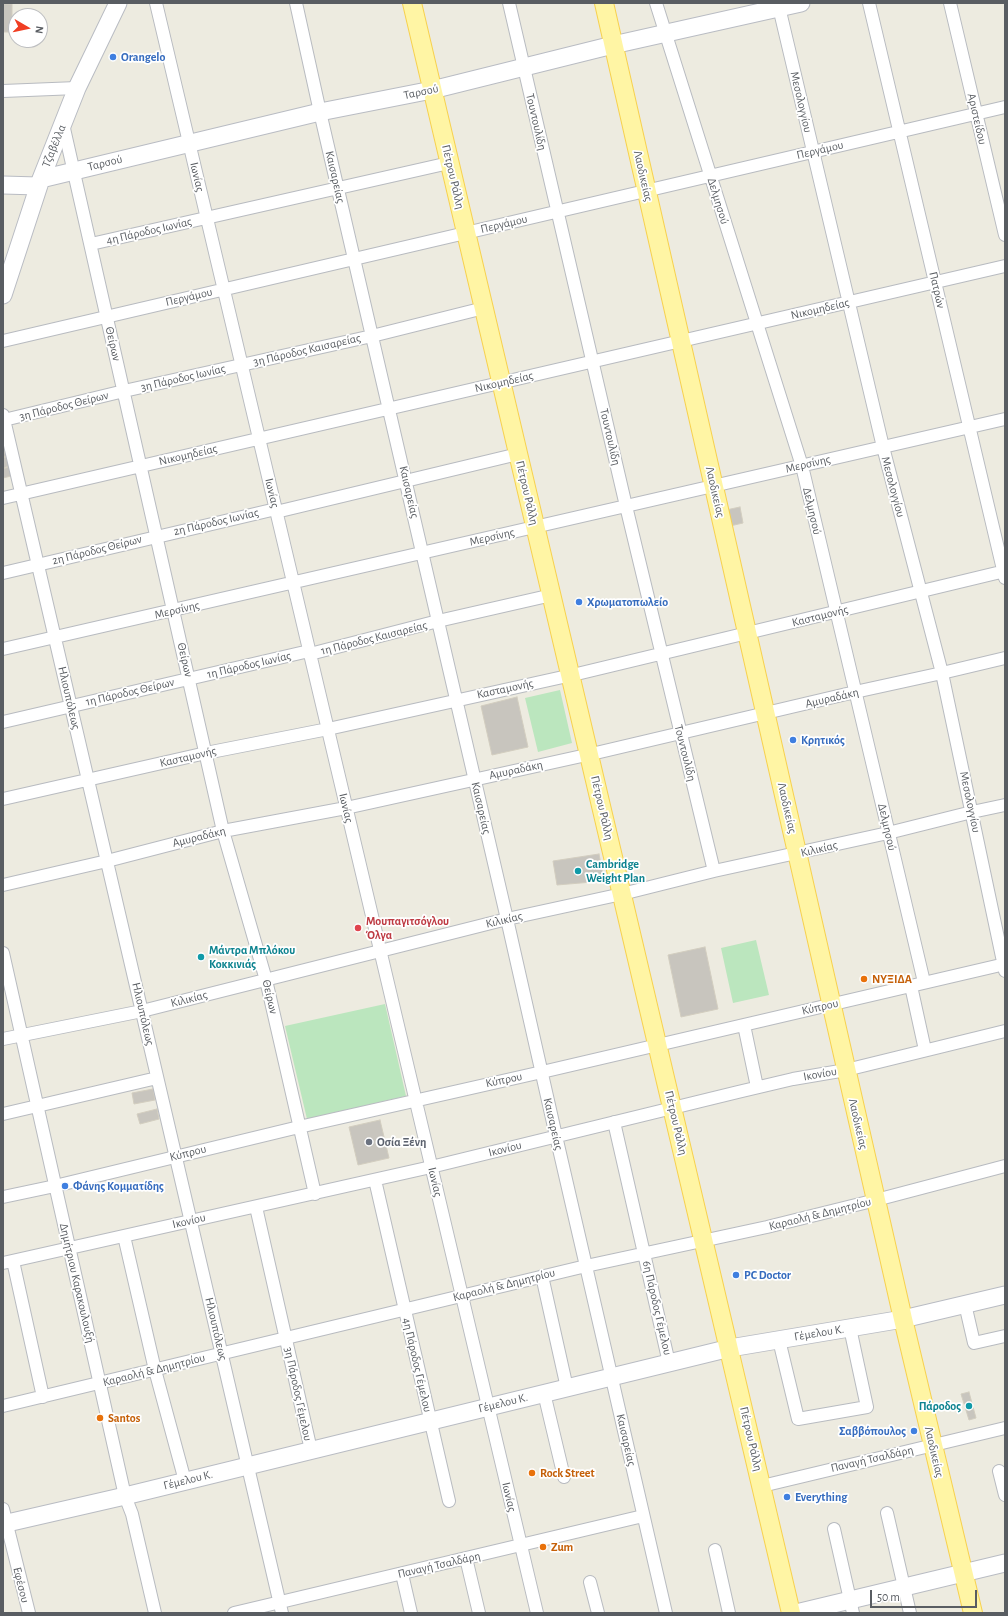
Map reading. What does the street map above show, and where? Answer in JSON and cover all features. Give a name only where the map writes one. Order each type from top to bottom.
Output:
[{"type":"main road","name":"Τζαβέλλα","points":[[3,295],[39,182],[77,88],[118,3]]},
{"type":"main road","name":"Πέτρου Ράλλη","points":[[412,3],[730,1348],[791,1613]]},
{"type":"main road","name":"Λαοδικείας","points":[[604,3],[903,1319],[973,1613]]},
{"type":"main road","name":"Ταρσού","points":[[3,185],[39,182],[74,170],[320,112],[432,90],[778,6],[801,3]]},
{"type":"main road","name":"Γέμελου Κ.","points":[[4,1519],[125,1496],[730,1348],[903,1319],[1005,1295]]},
{"type":"main road","points":[[796,1613],[852,1606],[904,1587],[1005,1564]]},
{"type":"street","name":"Ιωνίας","points":[[156,3],[537,1613]]},
{"type":"street","name":"Καισαρείας","points":[[296,3],[666,1613]]},
{"type":"street","name":"Τουντουλίδη","points":[[509,3],[626,506],[714,871]]},
{"type":"street","name":"Δελμησού","points":[[656,3],[802,466],[924,982]]},
{"type":"street","name":"Πατρών","points":[[869,3],[1004,574]]},
{"type":"street","name":"Αριστείδου","points":[[950,3],[976,113],[1000,195],[1005,235]]},
{"type":"street","name":"Μεσολογγίου","points":[[778,6],[883,448],[942,673],[1004,967]]},
{"type":"street","points":[[3,91],[77,88]]},
{"type":"street","name":"Περγάμου","points":[[3,341],[1005,107]]},
{"type":"street","name":"Θείρων","points":[[63,124],[223,831],[266,980],[315,1194]]},
{"type":"street","name":"4η Πάροδος Ιωνίας","points":[[90,244],[450,163]]},
{"type":"street","name":"Νικομηδείας","points":[[3,498],[1005,266]]},
{"type":"street","name":"3η Πάροδος Καισαρείας","points":[[241,365],[372,336],[484,308]]},
{"type":"street","name":"3η Πάροδος Ιωνίας","points":[[124,392],[241,365]]},
{"type":"street","name":"3η Πάροδος Θείρων","points":[[4,418],[124,392]]},
{"type":"street","name":"Ηλιουπόλεως","points":[[4,418],[281,1607]]},
{"type":"street","name":"Μερσίνης","points":[[3,649],[1005,419]]},
{"type":"street","name":"2η Πάροδος Ιωνίας","points":[[157,536],[518,454]]},
{"type":"street","name":"2η Πάροδος Θείρων","points":[[3,573],[157,536]]},
{"type":"street","name":"Κασταμονής","points":[[3,799],[206,753],[328,729],[570,675],[921,592],[1004,574]]},
{"type":"street","name":"1η Πάροδος Καισαρείας","points":[[309,653],[552,596]]},
{"type":"street","name":"1η Πάροδος Ιωνίας","points":[[189,679],[309,653]]},
{"type":"street","name":"Αμυραδάκη","points":[[3,885],[107,861],[223,831],[346,808],[765,714],[1005,658]]},
{"type":"street","name":"1η Πάροδος Θείρων","points":[[3,722],[189,679]]},
{"type":"street","name":"Κιλικίας","points":[[3,1039],[142,1011],[507,919],[622,894],[714,871],[797,854],[1005,805]]},
{"type":"street","name":"Δημήτριου Καρακουλουξή","points":[[4,958],[125,1496],[132,1514],[155,1613]]},
{"type":"street","name":"Κύπρου","points":[[3,1197],[55,1186],[299,1126],[542,1072],[924,982],[1004,967]]},
{"type":"street","points":[[911,986],[925,1050]]},
{"type":"street","points":[[744,1025],[757,1087]]},
{"type":"street","name":"Ικονίου","points":[[8,1262],[315,1194],[673,1109],[757,1087],[846,1070],[1005,1031]]},
{"type":"street","points":[[3,1114],[157,1078]]},
{"type":"street","name":"6η Πάροδος Γέμελου","points":[[614,1122],[669,1363]]},
{"type":"street","name":"Καραολή & Δημητρίου","points":[[3,1406],[542,1276],[767,1227],[1005,1166]]},
{"type":"street","name":"4η Πάροδος Γέμελου","points":[[375,1180],[449,1501]]},
{"type":"street","name":"3η Πάροδος Γέμελου","points":[[256,1207],[311,1450]]},
{"type":"street","points":[[124,1236],[155,1370],[185,1481]]},
{"type":"street","points":[[8,1262],[43,1397]]},
{"type":"street","points":[[542,1276],[567,1388]]},
{"type":"street","points":[[965,1304],[974,1344],[1005,1336]]},
{"type":"street","points":[[779,1340],[798,1419],[867,1407],[850,1328]]},
{"type":"street","points":[[544,1393],[564,1477]]},
{"type":"street","name":"Παναγή Τσαλδάρη","points":[[762,1486],[1005,1428]]},
{"type":"street","points":[[999,1471],[1005,1495]]},
{"type":"street","points":[[887,1513],[910,1613]]},
{"type":"street","name":"Παναγή Τσαλδάρη","points":[[234,1613],[281,1607],[402,1574],[644,1516]]},
{"type":"street","name":"Εφέσου","points":[[4,1519],[29,1613]]},
{"type":"street","points":[[834,1529],[852,1606]]},
{"type":"street","points":[[715,1550],[729,1613]]},
{"type":"street","points":[[466,1558],[479,1613]]},
{"type":"street","points":[[402,1574],[411,1613]]},
{"type":"street","points":[[590,1582],[598,1613]]},
{"type":"green space","points":[[560,690],[572,743],[538,752],[525,698]]},
{"type":"green space","points":[[756,940],[769,995],[733,1003],[721,948]]},
{"type":"green space","points":[[385,1004],[406,1096],[307,1119],[285,1026]]},
{"type":"building","points":[[3,4],[12,4],[12,8],[8,8],[8,32],[3,32]]},
{"type":"building","points":[[3,448],[6,456],[3,457]]},
{"type":"building","points":[[6,457],[9,466],[3,468],[3,458]]},
{"type":"building","points":[[9,467],[11,476],[3,478],[3,469]]},
{"type":"building","points":[[740,507],[743,523],[730,526],[726,510]]},
{"type":"building","points":[[517,697],[528,747],[492,755],[481,706]]},
{"type":"building","name":"Cambridge Weight Plan","points":[[599,854],[604,881],[557,885],[553,861]]},
{"type":"building","points":[[705,947],[718,1009],[681,1017],[668,955]]},
{"type":"building","points":[[153,1089],[155,1100],[134,1104],[132,1093]]},
{"type":"building","points":[[157,1109],[159,1119],[140,1124],[137,1114]]},
{"type":"building","name":"Οσία Ξένη","points":[[380,1120],[389,1158],[358,1165],[349,1127]]},
{"type":"building","name":"Πάροδος","points":[[969,1392],[976,1418],[969,1420],[961,1394]]},
{"type":"place","name":"Orangelo","points":[[113,57]]},
{"type":"place","name":"Χρωματοπωλείο","points":[[579,602]]},
{"type":"place","name":"Κρητικός","points":[[793,740]]},
{"type":"place","name":"Cambridge Weight Plan","points":[[578,871]]},
{"type":"place","name":"Μουπαγιτσόγλου Όλγα","points":[[358,928]]},
{"type":"place","name":"Μάντρα Μπλόκου Κοκκινιάς","points":[[201,957]]},
{"type":"place","name":"ΝΥΞΙΔΑ","points":[[864,979]]},
{"type":"place","name":"Οσία Ξένη","points":[[369,1142]]},
{"type":"place","name":"Φάνης Κομματίδης","points":[[65,1186]]},
{"type":"place","name":"PC Doctor","points":[[736,1275]]},
{"type":"place","name":"Πάροδος","points":[[969,1406]]},
{"type":"place","name":"Santos","points":[[100,1418]]},
{"type":"place","name":"Σαββόπουλος","points":[[914,1431]]},
{"type":"place","name":"Rock Street","points":[[532,1473]]},
{"type":"place","name":"Everything","points":[[787,1497]]},
{"type":"place","name":"Zum","points":[[543,1547]]}]
